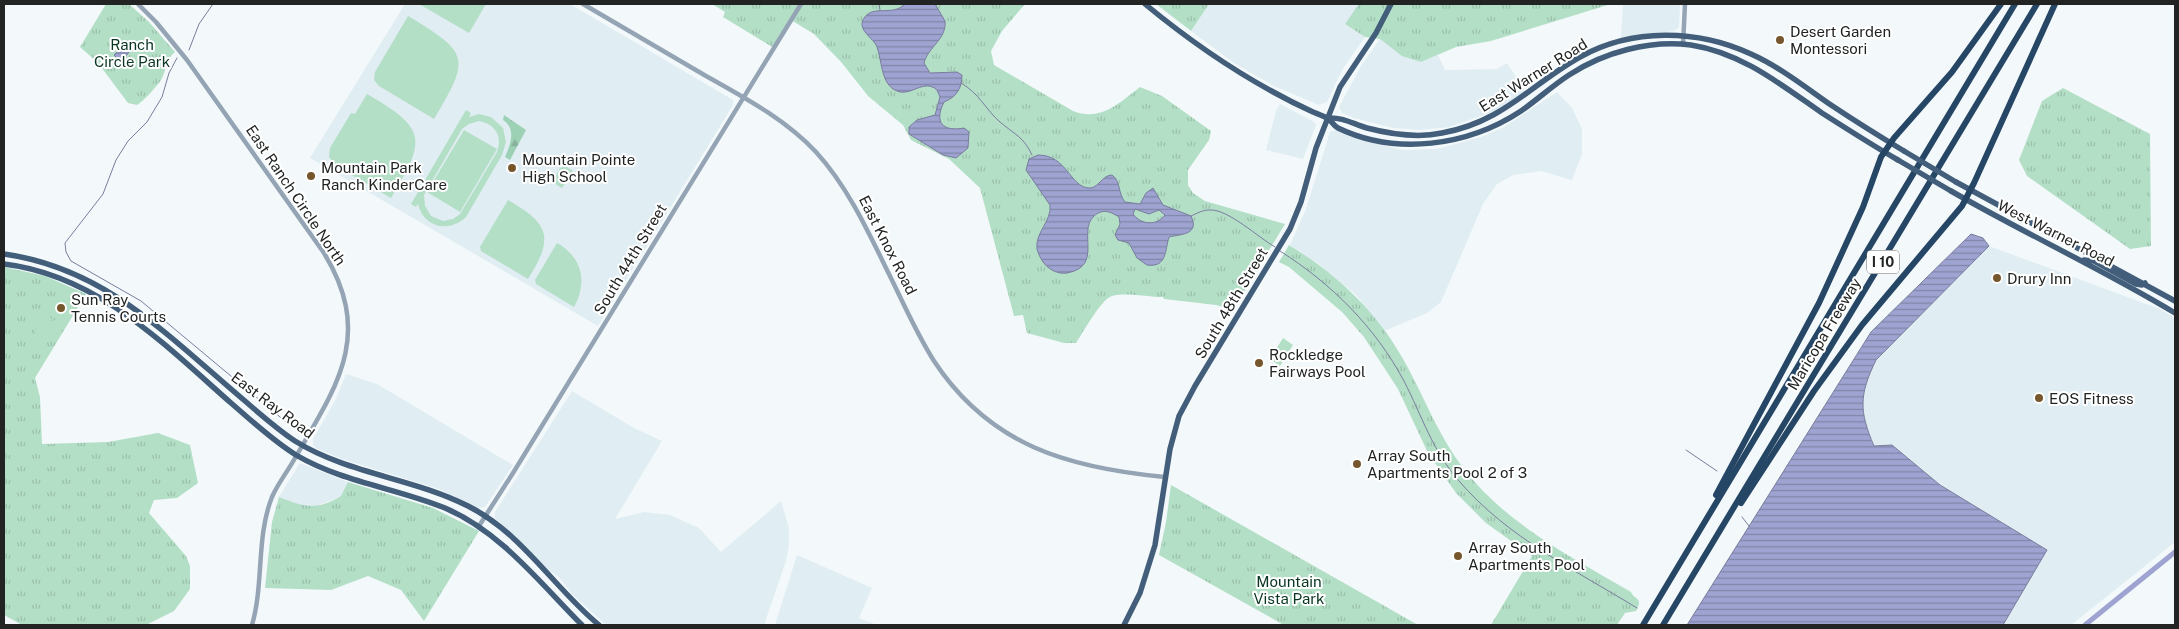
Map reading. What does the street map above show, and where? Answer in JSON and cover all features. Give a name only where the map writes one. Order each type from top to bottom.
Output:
[{"type":"highway","points":[[1710,511],[1721,482],[1782,374],[1833,274],[1884,152],[1952,72],[2000,4]]},
{"type":"highway","name":"Maricopa Freeway","points":[[1642,625],[2015,4]]},
{"type":"highway","name":"Maricopa Freeway","points":[[1663,625],[2037,4]]},
{"type":"highway","points":[[1727,520],[1747,496],[1783,436],[1856,332],[1962,206],[1964,198],[1974,183],[2055,4]]},
{"type":"main road","name":"East Warner Road","points":[[1145,4],[1244,76],[1282,97],[1328,118],[1336,127],[1363,137],[1415,144],[1452,141],[1492,128],[1516,114],[1568,75],[1600,58],[1626,50],[1653,45],[1683,45],[1726,54],[1756,68],[1842,126],[1924,175]]},
{"type":"main road","name":"South 48th Street","points":[[1124,625],[1140,593],[1155,545],[1172,440],[1180,416],[1195,386],[1290,229],[1328,118],[1346,78],[1376,33],[1391,4]]},
{"type":"main road","name":"East Warner Road","points":[[1328,118],[1339,117],[1365,128],[1391,133],[1441,134],[1472,126],[1510,107],[1563,67],[1597,49],[1652,35],[1683,36],[1728,45],[1760,59],[1929,166]]},
{"type":"main road","points":[[1756,68],[1760,59]]},
{"type":"main road","points":[[1510,107],[1516,114]]},
{"type":"main road","name":"West Warner Road","points":[[1929,166],[2027,223],[2145,283],[2175,301]]},
{"type":"main road","name":"West Warner Road","points":[[1924,175],[1950,191],[2084,260],[2175,313]]},
{"type":"main road","name":"East Ray Road","points":[[4,254],[60,267],[107,289],[143,315],[276,427],[300,450],[333,473],[444,508],[479,526],[512,554],[582,625]]},
{"type":"main road","points":[[2084,260],[2094,261],[2136,284],[2145,283]]},
{"type":"main road","name":"East Ray Road","points":[[4,264],[56,276],[102,297],[126,313],[271,437],[300,450],[448,497],[485,516],[519,544],[599,625]]},
{"type":"main road","points":[[207,382],[213,374]]},
{"type":"street","name":"East Ranch Circle North","points":[[138,4],[156,22],[187,60],[324,253],[338,279],[347,319],[347,342],[343,366],[333,394],[279,484],[269,507],[258,596],[252,625]]},
{"type":"street","name":"East Knox Road","points":[[583,4],[769,112],[796,133],[816,152],[836,176],[861,218],[928,351],[950,382],[977,410],[1019,440],[1061,459],[1090,467],[1165,477]]},
{"type":"street","name":"South 44th Street","points":[[479,526],[801,4]]},
{"type":"street","points":[[1683,45],[1685,4]]},
{"type":"shaded area","name":"Mountain Pointe High School","points":[[405,4],[570,4],[733,100],[733,105],[598,326],[310,158]]},
{"type":"shaded area","points":[[1209,4],[1356,4],[1358,5],[1345,24],[1365,37],[1342,70],[1327,102],[1319,105],[1274,86],[1234,63],[1191,31]]},
{"type":"shaded area","points":[[1623,4],[1680,4],[1679,27],[1674,31],[1621,38]]},
{"type":"shaded area","points":[[1380,39],[1402,55],[1421,62],[1438,55],[1445,70],[1497,69],[1507,63],[1526,92],[1498,110],[1449,127],[1421,130],[1393,128],[1342,113],[1339,107],[1361,66]]},
{"type":"shaded area","points":[[1557,92],[1572,108],[1582,129],[1582,154],[1572,180],[1541,171],[1513,175],[1497,184],[1483,204],[1441,302],[1427,313],[1384,331],[1356,295],[1319,264],[1290,245],[1306,209],[1330,132],[1336,130],[1363,140],[1403,150],[1437,149],[1481,137],[1504,127]]},
{"type":"shaded area","points":[[1280,104],[1314,122],[1316,125],[1303,159],[1266,150],[1276,111]]},
{"type":"shaded area","points":[[1989,246],[2160,309],[2175,318],[2175,542],[2071,625],[2003,625],[2047,550],[1940,485],[1892,445],[1874,446],[1864,421],[1861,403],[1867,379],[1875,360]]},
{"type":"shaded area","points":[[346,374],[377,384],[513,465],[485,507],[479,508],[439,489],[342,459],[316,448],[313,445],[313,439],[336,399]]},
{"type":"shaded area","points":[[572,391],[634,428],[662,441],[615,519],[644,512],[670,515],[699,528],[721,552],[781,501],[789,528],[789,545],[786,561],[764,625],[606,625],[572,594],[559,577],[546,568],[495,518],[495,512]]},
{"type":"shaded area","points":[[300,463],[348,482],[342,496],[317,506],[305,507],[279,497]]},
{"type":"shaded area","points":[[797,555],[872,588],[859,618],[877,625],[775,625]]},
{"type":"green space","name":"Ranch Circle Park","points":[[106,4],[129,4],[149,22],[175,52],[169,58],[161,80],[137,105],[128,103],[98,63],[80,47]]},
{"type":"green space","points":[[419,4],[486,4],[469,33]]},
{"type":"green space","points":[[712,4],[1025,4],[1002,31],[991,51],[994,65],[1073,111],[1083,114],[1092,114],[1109,109],[1140,87],[1162,96],[1211,131],[1209,140],[1188,170],[1188,185],[1193,193],[1205,201],[1285,224],[1233,310],[1216,305],[1164,299],[1163,297],[1118,295],[1108,298],[1103,303],[1076,343],[1064,343],[1027,333],[1023,315],[1014,316],[980,188],[949,159],[911,140],[903,125],[868,96],[842,63],[814,34],[791,20],[774,48],[723,17],[725,12]]},
{"type":"green space","points":[[1156,4],[1209,4],[1191,31]]},
{"type":"green space","points":[[1356,4],[1611,4],[1491,41],[1456,47],[1421,62],[1402,56],[1380,39],[1365,37],[1345,24],[1358,5]]},
{"type":"green space","points":[[408,16],[443,39],[453,49],[458,58],[458,69],[454,82],[434,119],[379,86],[374,80],[375,72]]},
{"type":"green space","points":[[141,57],[157,64],[158,67],[151,86],[131,77]]},
{"type":"green space","points":[[2063,88],[2150,134],[2151,246],[2130,249],[2027,176],[2019,160],[2042,101]]},
{"type":"green space","points":[[367,94],[401,117],[411,127],[415,137],[415,149],[411,162],[391,198],[335,165],[329,157],[330,148],[351,113],[355,114]]},
{"type":"green space","points":[[466,110],[471,113],[469,117],[479,114],[491,117],[503,128],[506,142],[502,155],[466,217],[452,225],[438,226],[426,218],[418,204],[416,207],[411,204]],"holes":[[[479,121],[493,128],[498,136],[499,146],[497,152],[460,214],[453,219],[443,221],[431,216],[425,206],[424,195],[462,129],[469,124]]]},
{"type":"green space","points":[[504,115],[526,130],[510,160],[505,157],[511,132],[503,120]]},
{"type":"green space","points":[[464,130],[497,149],[460,212],[427,192]]},
{"type":"green space","points":[[565,166],[573,171],[562,188],[552,182],[560,168]]},
{"type":"green space","points":[[508,200],[532,217],[540,225],[544,233],[542,253],[528,279],[481,251],[480,247]]},
{"type":"green space","points":[[557,243],[572,255],[580,271],[581,288],[574,307],[536,284],[535,280]]},
{"type":"green space","points":[[1289,245],[1325,269],[1371,313],[1396,347],[1455,457],[1481,489],[1500,507],[1541,538],[1631,592],[1639,601],[1636,611],[1625,613],[1617,625],[1491,625],[1532,556],[1486,523],[1456,493],[1428,453],[1398,389],[1364,337],[1342,312],[1289,267],[1279,262]]},
{"type":"green space","points":[[4,267],[45,276],[86,294],[35,378],[40,397],[42,444],[108,442],[158,433],[190,445],[198,483],[177,498],[154,500],[149,513],[186,556],[190,566],[190,589],[174,611],[146,625],[22,625],[4,615]]},
{"type":"green space","name":"Sun Ray Tennis Courts","points":[[57,293],[75,302],[76,305],[65,323],[47,314]]},
{"type":"green space","points":[[45,314],[52,319],[41,337],[34,333]]},
{"type":"green space","points":[[53,320],[62,325],[52,342],[43,336]]},
{"type":"green space","points":[[1283,338],[1293,345],[1280,366],[1270,359]]},
{"type":"green space","points":[[348,482],[433,508],[479,531],[424,621],[401,590],[368,576],[331,590],[265,588],[272,522],[279,497],[303,505],[317,506],[341,496]]},
{"type":"green space","name":"Mountain Vista Park","points":[[1171,485],[1418,625],[1284,625],[1159,555]]},
{"type":"water","points":[[905,4],[935,4],[945,21],[943,33],[929,52],[924,63],[930,73],[957,72],[962,75],[959,88],[952,98],[944,102],[940,115],[940,120],[945,127],[964,128],[969,132],[968,148],[956,158],[943,155],[909,134],[909,127],[917,120],[935,115],[940,97],[937,90],[927,86],[902,92],[892,88],[885,78],[877,47],[862,26],[864,18],[868,14],[878,11],[895,10]]},
{"type":"water","points":[[126,44],[131,50],[124,58],[126,61],[123,64],[114,55]]},
{"type":"water","points":[[1038,155],[1048,156],[1062,165],[1077,182],[1089,188],[1095,186],[1105,177],[1112,175],[1117,181],[1125,202],[1140,204],[1146,193],[1153,188],[1163,205],[1191,216],[1193,227],[1184,234],[1169,237],[1162,261],[1158,264],[1147,265],[1137,258],[1129,243],[1118,240],[1115,235],[1120,224],[1119,217],[1104,211],[1094,216],[1089,223],[1087,256],[1084,263],[1078,269],[1067,273],[1055,272],[1045,264],[1037,249],[1038,237],[1049,216],[1050,205],[1026,170],[1029,159]],"holes":[[[1135,209],[1149,214],[1159,210],[1165,215],[1162,219],[1149,223],[1136,218],[1133,214]]]},
{"type":"water","points":[[1971,234],[1983,238],[1989,246],[1876,360],[1866,383],[1863,403],[1866,423],[1874,446],[1892,445],[1940,485],[2047,550],[2003,625],[1687,625],[1871,332]]},
{"type":"waterway","points":[[189,50],[199,24],[213,4]]},
{"type":"waterway","points":[[879,4],[880,10]]},
{"type":"waterway","points":[[177,58],[169,73],[162,97],[147,122],[128,141],[116,160],[103,194],[65,243],[66,252],[71,261],[141,301],[286,422],[303,428]]},
{"type":"waterway","points":[[961,83],[973,92],[1000,122],[1022,140],[1032,155]]},
{"type":"waterway","points":[[1191,216],[1210,210],[1226,214],[1275,247]]},
{"type":"waterway","points":[[1280,251],[1334,292],[1366,325],[1404,381],[1442,457],[1459,481],[1478,501],[1520,536],[1637,608]]},
{"type":"waterway","points":[[1686,450],[1717,471]]},
{"type":"waterway","points":[[1742,517],[1749,526]]},
{"type":"waterway","points":[[2085,625],[2175,552]]},
{"type":"place","name":"Desert Garden Montessori","points":[[1780,40]]},
{"type":"place","name":"Mountain Pointe High School","points":[[512,168]]},
{"type":"place","name":"Mountain Park Ranch KinderCare","points":[[311,176]]},
{"type":"place","name":"Drury Inn","points":[[1997,278]]},
{"type":"place","name":"Sun Ray Tennis Courts","points":[[61,308]]},
{"type":"place","name":"Rockledge Fairways Pool","points":[[1259,363]]},
{"type":"place","name":"EOS Fitness","points":[[2039,398]]},
{"type":"place","name":"Array South Apartments Pool 2 of 3","points":[[1357,464]]},
{"type":"place","name":"Array South Apartments Pool","points":[[1458,556]]}]
